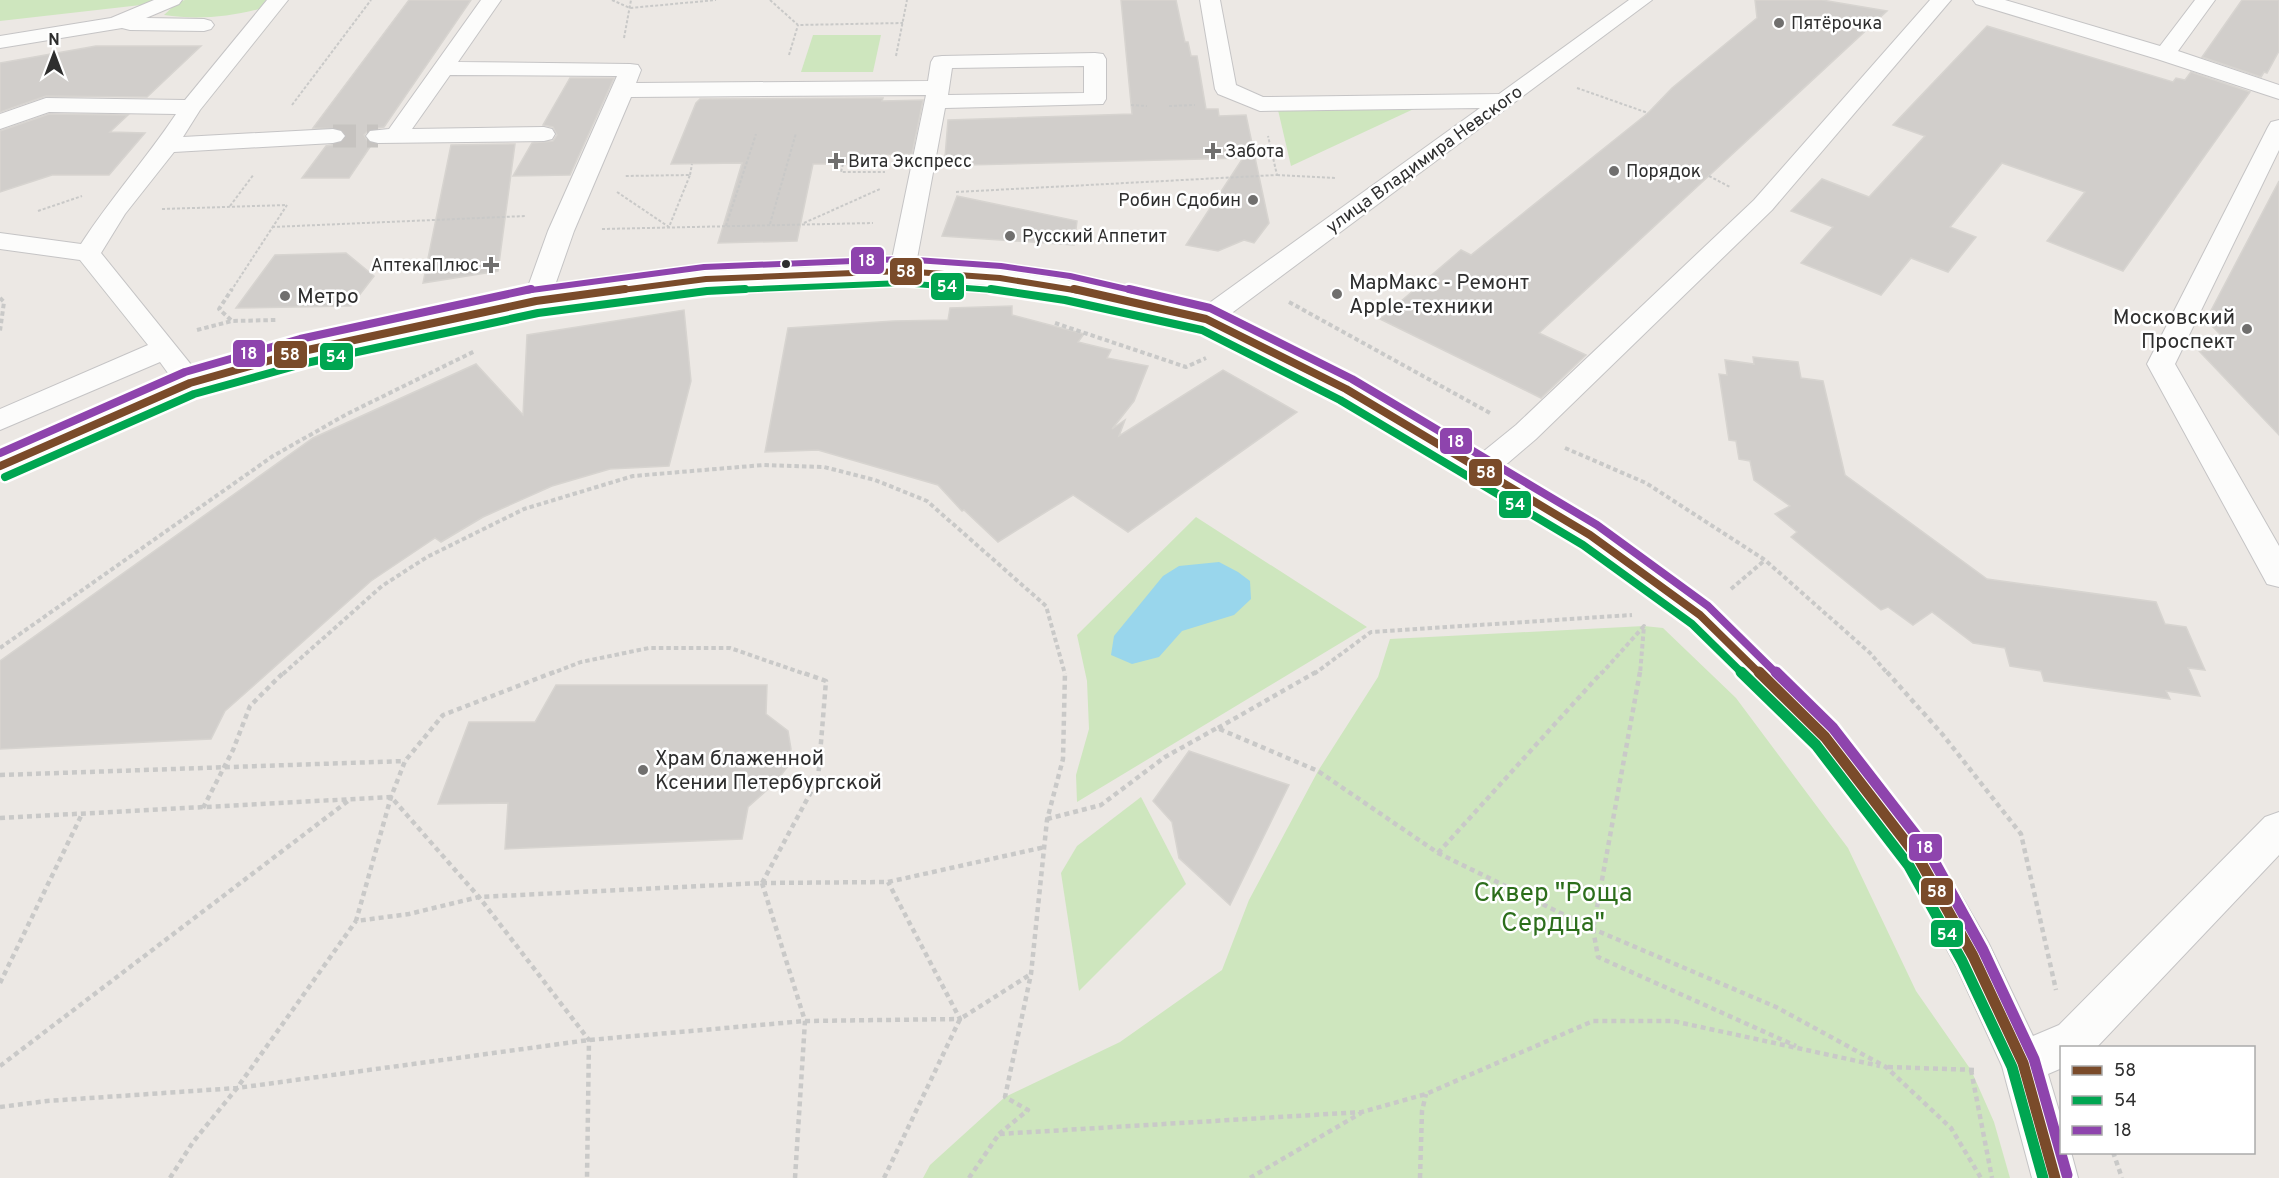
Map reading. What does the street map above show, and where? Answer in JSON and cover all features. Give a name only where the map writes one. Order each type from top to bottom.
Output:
[{"type":"street","points":[[116,23],[172,0]]},
{"type":"street","points":[[88,253],[115,212],[167,145],[191,107],[250,27],[278,0]]},
{"type":"street","points":[[491,0],[444,69],[387,135],[544,134]]},
{"type":"street","points":[[1210,0],[1226,89],[1260,104],[1503,100]]},
{"type":"street","name":"улица Владимира Невского","points":[[1206,319],[1642,0]]},
{"type":"street","points":[[1482,469],[1526,432],[1763,204],[1941,0]]},
{"type":"street","points":[[1983,0],[2164,54],[2279,92]]},
{"type":"street","points":[[2164,54],[2205,0]]},
{"type":"street","points":[[0,42],[116,23],[204,25]]},
{"type":"street","points":[[623,90],[889,88],[936,95],[1095,99],[1095,59],[943,57],[936,95],[920,182],[913,222],[902,271]]},
{"type":"street","points":[[444,69],[630,70],[589,176],[561,231],[536,301]]},
{"type":"street","points":[[0,122],[46,105],[191,107]]},
{"type":"street","points":[[2279,128],[2161,364],[2279,575]]},
{"type":"street","points":[[167,145],[333,136]]},
{"type":"street","points":[[0,241],[88,253],[189,383]]},
{"type":"street","points":[[3,463],[60,441],[189,383],[303,351],[536,301],[706,279],[902,271],[1000,278],[1067,288],[1206,319],[1346,389],[1590,535],[1700,615],[1825,737],[1919,860],[1973,957],[2023,1063],[2055,1178]]},
{"type":"street","points":[[0,420],[161,345]]},
{"type":"street","points":[[2082,1041],[2279,829]]},
{"type":"street","points":[[2023,1063],[2060,1049]]},
{"type":"path","points":[[266,139],[371,0]]},
{"type":"path","points":[[612,0],[630,8],[716,0]]},
{"type":"path","points":[[770,0],[798,25],[903,23]]},
{"type":"path","points":[[889,88],[907,0]]},
{"type":"path","points":[[1538,75],[1648,113]]},
{"type":"path","points":[[1169,106],[1260,104],[1277,175]]},
{"type":"path","points":[[770,224],[796,133]]},
{"type":"path","points":[[726,226],[756,134]]},
{"type":"path","points":[[669,227],[690,175],[692,164]]},
{"type":"path","points":[[841,172],[843,164]]},
{"type":"path","points":[[589,176],[690,175]]},
{"type":"path","points":[[802,224],[920,182],[1277,175],[1341,178]]},
{"type":"path","points":[[589,176],[669,227]]},
{"type":"path","points":[[32,213],[105,188],[139,183]]},
{"type":"path","points":[[232,321],[219,309],[287,204]]},
{"type":"path","points":[[272,227],[534,216]]},
{"type":"path","points":[[561,231],[913,222]]},
{"type":"path","points":[[1254,283],[1526,432],[1646,483],[1765,560],[1870,653],[1943,735],[2021,834],[2051,976],[2082,1041]]},
{"type":"path","points":[[0,298],[4,302],[0,331]]},
{"type":"path","points":[[0,648],[140,547],[273,456],[309,434],[516,331],[501,309]]},
{"type":"path","points":[[161,345],[232,321],[277,320]]},
{"type":"path","points":[[1045,320],[1186,368],[1213,354]]},
{"type":"path","points":[[203,808],[224,767],[250,706],[306,651],[382,586],[427,557],[524,509],[633,477],[764,465],[824,468],[875,480],[927,501],[1046,606],[1065,672],[1064,759],[1047,820],[1031,974],[1005,1097],[1028,1110],[999,1134],[969,1178]]},
{"type":"path","points":[[1047,820],[1101,805],[1165,757],[1303,683],[1371,632],[1636,615]]},
{"type":"path","points":[[1437,852],[1644,626],[1641,668],[1593,929],[1598,957],[1803,1049]]},
{"type":"path","points":[[170,1178],[193,1142],[237,1088],[356,921],[391,797],[405,761],[443,715],[581,662],[649,648],[730,648],[826,681],[818,779],[762,883],[805,1022],[795,1178]]},
{"type":"path","points":[[1217,728],[1318,771],[1437,852],[1593,929],[1776,1007],[1886,1067],[1951,1128],[1981,1178]]},
{"type":"path","points":[[0,775],[405,761]]},
{"type":"path","points":[[0,818],[391,797]]},
{"type":"path","points":[[391,797],[479,897],[589,1040],[587,1178]]},
{"type":"path","points":[[0,1066],[349,800]]},
{"type":"path","points":[[0,983],[83,814]]},
{"type":"path","points":[[356,921],[409,914],[479,897],[762,883],[888,882],[1045,846]]},
{"type":"path","points":[[888,882],[960,1019]]},
{"type":"path","points":[[0,1107],[48,1101],[237,1088],[589,1040],[805,1022],[960,1019],[1031,974]]},
{"type":"path","points":[[884,1178],[960,1019]]},
{"type":"path","points":[[999,1134],[1362,1112],[1426,1094],[1593,1022],[1673,1022],[1886,1067],[1971,1070],[1992,1178]]},
{"type":"path","points":[[1420,1178],[1422,1111],[1426,1094]]},
{"type":"path","points":[[1250,1178],[1362,1112]]},
{"type":"path","points":[[2114,1154],[2122,1178]]},
{"type":"green space","points":[[0,0],[156,0],[141,5],[0,21]]},
{"type":"green space","points":[[185,0],[266,0],[259,9],[236,14],[212,17],[164,15],[178,2]]},
{"type":"green space","points":[[813,35],[881,35],[873,72],[801,72]]},
{"type":"green space","points":[[1418,107],[1291,166],[1278,110]]},
{"type":"green space","points":[[1196,517],[1367,627],[1077,802],[1076,775],[1089,729],[1087,681],[1077,635]]},
{"type":"green space","name":"Сквер \"Роща Сердца\"","points":[[1644,626],[1663,628],[1736,698],[1848,848],[1916,991],[1971,1070],[1994,1122],[2010,1178],[923,1178],[930,1165],[1005,1097],[1120,1042],[1222,970],[1249,900],[1318,771],[1378,677],[1390,639]]},
{"type":"green space","points":[[1141,797],[1186,884],[1079,991],[1061,873],[1077,846]]},
{"type":"water","points":[[1219,562],[1250,581],[1251,599],[1234,615],[1182,631],[1159,657],[1132,664],[1111,655],[1114,636],[1163,576],[1179,566]]},
{"type":"building","points":[[409,0],[471,0],[384,127],[370,129],[364,135],[372,144],[349,178],[302,178],[326,146],[342,143],[347,137],[342,129],[313,128]]},
{"type":"building","points":[[1121,0],[1176,0],[1185,42],[1188,42],[1191,56],[1197,56],[1206,109],[1218,109],[1219,116],[1246,115],[1269,223],[1254,243],[1244,240],[1218,251],[1186,245],[1243,158],[968,165],[972,156],[945,157],[948,120],[1132,114]]},
{"type":"building","points":[[1755,0],[1822,0],[1887,11],[1539,333],[1586,355],[1541,398],[1380,319],[1461,250],[1471,255],[1648,113],[1672,88],[1757,18]]},
{"type":"building","points":[[2242,0],[2279,0],[2279,51],[2267,73],[2264,72],[2261,77],[2202,57]]},
{"type":"building","points":[[1987,26],[2173,82],[2176,78],[2185,80],[2191,72],[2250,92],[2123,271],[2047,241],[2085,192],[2002,163],[1950,227],[1976,237],[1948,272],[1911,258],[1881,295],[1801,263],[1833,227],[1791,211],[1822,179],[1869,197],[1925,136],[1893,125]]},
{"type":"building","points":[[96,46],[201,46],[147,97],[46,96],[0,112],[0,63]]},
{"type":"building","points":[[570,78],[614,78],[570,175],[513,176],[532,143],[553,141],[557,135],[553,127],[543,125]]},
{"type":"building","points":[[883,98],[882,101],[923,100],[912,154],[867,155],[865,164],[813,164],[797,241],[718,243],[742,163],[671,164],[696,103],[700,99]]},
{"type":"building","points":[[49,114],[128,115],[110,132],[145,133],[109,175],[52,175],[0,192],[0,131]]},
{"type":"building","points":[[515,144],[498,271],[423,283],[451,145]]},
{"type":"building","name":"Московский Проспект","points":[[2279,181],[2279,435],[2199,351],[2235,349],[2206,320]]},
{"type":"building","points":[[957,196],[1077,221],[1074,245],[942,236]]},
{"type":"building","points":[[346,253],[374,276],[351,306],[236,308],[275,255]]},
{"type":"building","points":[[1012,306],[1012,315],[1084,334],[1078,342],[1111,350],[1107,358],[1148,366],[1134,401],[1112,429],[1125,420],[1119,436],[1223,370],[1297,412],[1128,532],[1073,495],[998,542],[964,510],[962,511],[938,485],[818,450],[765,452],[788,328],[948,320],[950,308]]},
{"type":"building","points":[[684,310],[691,381],[669,466],[610,469],[552,486],[483,517],[441,542],[435,538],[371,581],[225,711],[211,739],[0,749],[0,661],[313,438],[476,364],[523,415],[527,335]]},
{"type":"building","points":[[1753,357],[1798,362],[1801,378],[1823,381],[1845,475],[1987,579],[2156,602],[2165,624],[2186,627],[2205,670],[2188,668],[2200,696],[2166,691],[2170,699],[2044,681],[2041,671],[2010,666],[2005,648],[1973,643],[1932,612],[1913,625],[1888,607],[1881,610],[1791,537],[1797,532],[1775,514],[1790,506],[1754,480],[1750,461],[1739,459],[1736,441],[1729,440],[1719,374],[1727,375],[1725,360],[1754,364]]},
{"type":"building","name":"Храм блаженной Ксении Петербургской","points":[[556,685],[767,685],[766,714],[788,731],[791,749],[788,766],[776,782],[748,807],[742,839],[505,849],[508,803],[438,804],[469,722],[535,722]]},
{"type":"building","points":[[1189,751],[1289,785],[1230,905],[1179,858],[1172,822],[1153,801]]},
{"type":"tunnel","points":[[333,136],[378,136]]},
{"type":"transit line","name":"18","points":[[0,453],[185,372],[300,339],[533,289],[704,267],[902,259],[1001,266],[1070,276],[1210,308],[1352,379],[1597,525],[1708,606],[1833,728],[1929,852],[1983,950],[2034,1059],[2060,1150]]},
{"type":"transit line","name":"58","points":[[0,466],[190,383],[303,351],[536,301],[706,279],[902,271],[1000,278],[1067,288],[1206,319],[1346,389],[1590,535],[1700,615],[1825,737],[1919,859],[1973,956],[2023,1063],[2055,1178]]},
{"type":"transit line","name":"54","points":[[5,477],[194,394],[306,363],[538,313],[707,291],[902,283],[999,290],[1065,300],[1202,330],[1340,400],[1583,545],[1692,624],[1816,745],[1909,866],[1962,961],[2012,1067],[2043,1178]]},
{"type":"transit line","name":"18","points":[[2061,1154],[2067,1175]]},
{"type":"place","name":"Пятёрочка","points":[[1779,23]]},
{"type":"place","name":"Забота","points":[[1213,151]]},
{"type":"place","name":"Вита Экспресс","points":[[836,161]]},
{"type":"place","name":"Порядок","points":[[1614,171]]},
{"type":"place","name":"Робин Сдобин","points":[[1253,200]]},
{"type":"place","name":"Русский Аппетит","points":[[1010,236]]},
{"type":"place","name":"АптекаПлюс","points":[[491,265]]},
{"type":"place","name":"МарМакс - Ремонт Apple-техники","points":[[1337,294]]},
{"type":"place","name":"Метро","points":[[285,296]]},
{"type":"place","name":"Московский Проспект","points":[[2247,329]]},
{"type":"place","name":"Храм блаженной Ксении Петербургской","points":[[643,770]]}]
